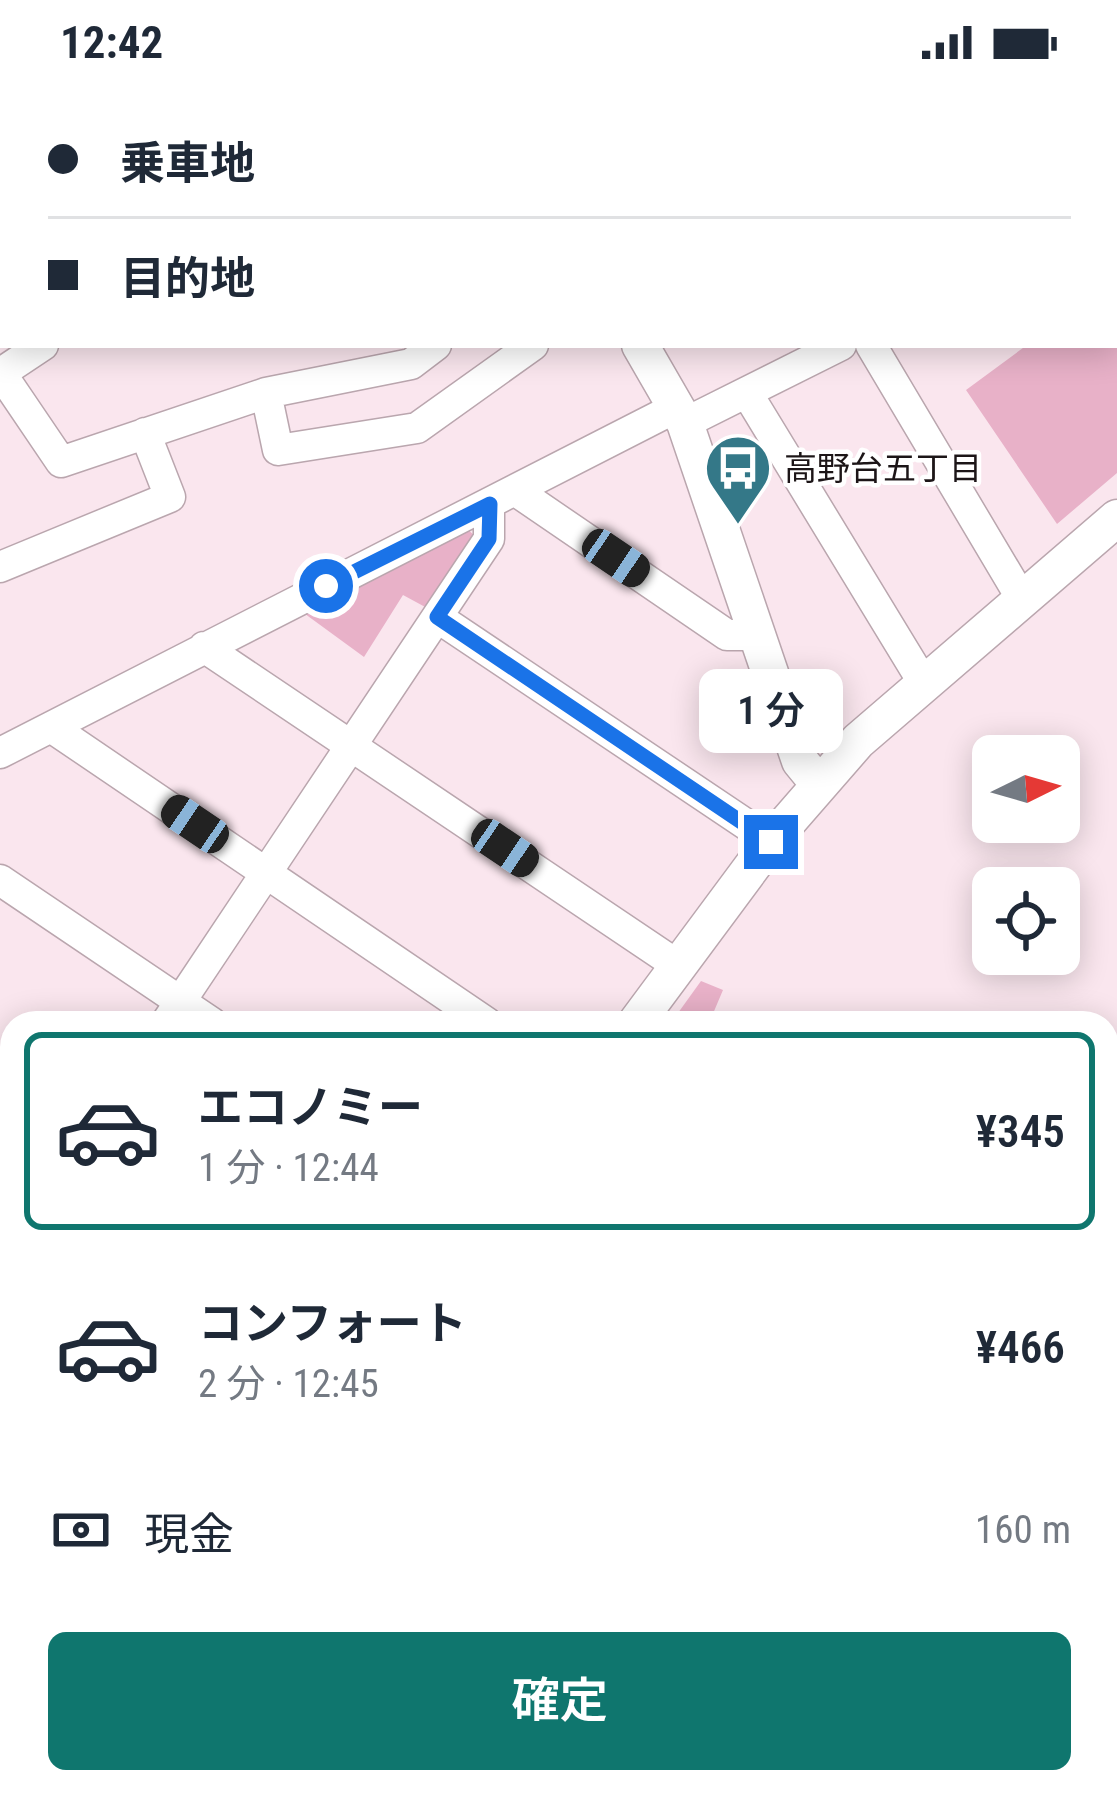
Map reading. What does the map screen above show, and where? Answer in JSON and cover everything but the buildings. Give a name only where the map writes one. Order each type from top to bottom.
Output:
[{"type":"street","points":[[38,348],[0,373],[61,462],[266,393],[404,354]]},
{"type":"street","points":[[266,393],[278,450],[417,428],[529,348]]},
{"type":"street","points":[[642,348],[681,415],[800,761],[818,783]]},
{"type":"street","points":[[0,753],[503,498],[681,415],[747,393],[835,348]]},
{"type":"street","points":[[874,348],[1022,599]]},
{"type":"street","points":[[747,393],[923,682]]},
{"type":"street","points":[[0,567],[170,497],[145,433]]},
{"type":"street","points":[[174,1011],[489,539],[503,498]]},
{"type":"street","points":[[503,498],[727,635],[758,635]]},
{"type":"street","points":[[644,1011],[771,842],[857,741],[1117,518]]},
{"type":"street","points":[[437,617],[771,842]]},
{"type":"street","points":[[204,646],[677,965]]},
{"type":"street","points":[[51,727],[469,1011]]},
{"type":"street","points":[[0,880],[172,1011]]},
{"type":"shaded area","points":[[1023,348],[1117,348],[1117,473],[1057,524],[966,390]]},
{"type":"shaded area","points":[[466,528],[475,536],[427,608],[403,595],[364,657],[301,611]]},
{"type":"shaded area","points":[[701,981],[723,990],[714,1011],[679,1011]]},
{"type":"place","name":"高野台五丁目","points":[[738,527]]},
{"type":"route","points":[[326,586],[490,504],[489,539],[437,617],[771,842]]}]
